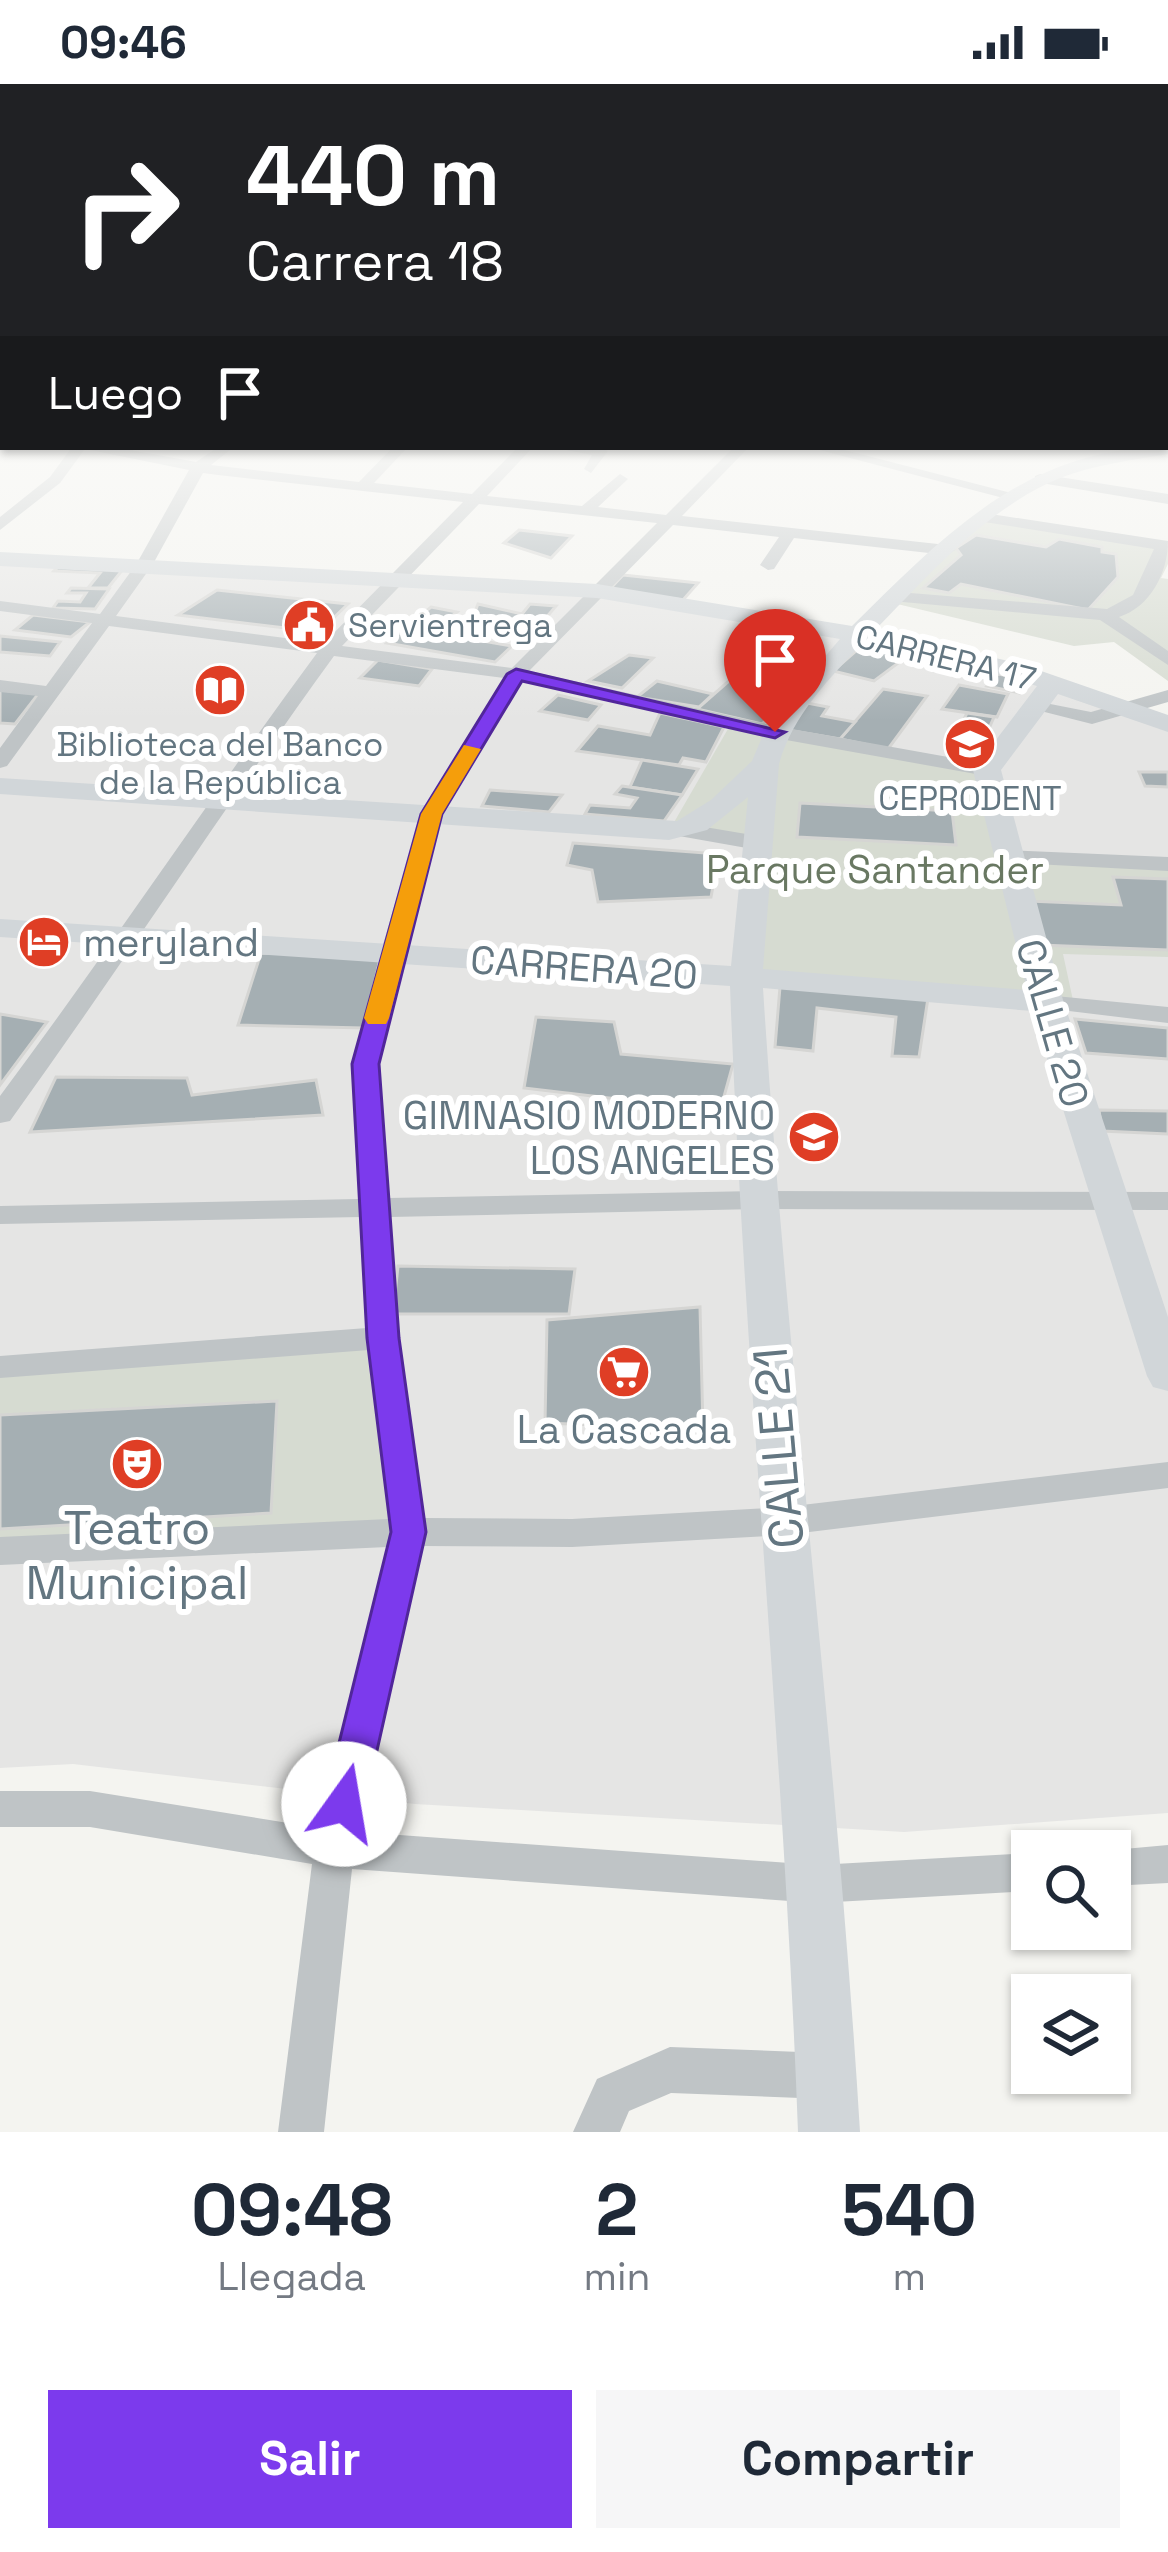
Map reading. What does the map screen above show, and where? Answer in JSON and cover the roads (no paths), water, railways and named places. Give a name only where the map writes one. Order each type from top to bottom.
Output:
[{"type":"main road","name":"CALLE 21","points":[[827,2104],[817,1883],[757,1200],[746,976],[765,764],[775,732],[826,669],[971,530]]},
{"type":"main road","name":"CARRERA 17","points":[[0,559],[597,591],[861,634],[976,658],[1044,695],[1126,710],[1168,724]]},
{"type":"main road","points":[[987,770],[1044,695]]},
{"type":"main road","points":[[0,786],[687,831],[765,764]]},
{"type":"main road","name":"CALLE 20","points":[[987,770],[1045,1002],[1168,1376]]},
{"type":"main road","name":"CARRERA 20","points":[[0,928],[746,976],[1045,1002]]},
{"type":"street","points":[[0,762],[106,620],[164,530]]},
{"type":"street","points":[[0,1115],[130,938],[219,800],[331,647],[443,530]]},
{"type":"street","points":[[301,2132],[334,1849],[408,1532],[383,1338],[365,1064],[431,814],[516,674],[659,530]]},
{"type":"street","points":[[741,530],[947,550]]},
{"type":"street","points":[[898,597],[1106,616],[1132,610],[1166,546],[1060,530]]},
{"type":"street","points":[[768,565],[788,535]]},
{"type":"street","points":[[0,606],[516,674],[775,732],[987,770]]},
{"type":"street","points":[[1106,616],[1168,658]]},
{"type":"street","points":[[0,686],[52,692]]},
{"type":"street","points":[[1126,710],[1168,696]]},
{"type":"street","points":[[687,831],[758,843]]},
{"type":"street","points":[[1006,857],[1168,864]]},
{"type":"street","name":"CARRERA 20","points":[[1045,1002],[1168,1015]]},
{"type":"street","points":[[0,1215],[757,1200],[1168,1201]]},
{"type":"street","points":[[0,1366],[383,1338]]},
{"type":"street","points":[[0,1551],[408,1532],[572,1533],[784,1521],[1168,1475]]},
{"type":"street","points":[[0,1809],[90,1808],[334,1849],[817,1883],[1011,1873]]},
{"type":"street","points":[[1131,1866],[1168,1864]]},
{"type":"street","points":[[596,2132],[613,2095],[670,2070],[827,2104]]},
{"type":"place","name":"Servientrega","points":[[309,625]]},
{"type":"place","name":"Biblioteca del Banco de la República","points":[[220,690]]},
{"type":"place","name":"CEPRODENT","points":[[970,744]]},
{"type":"place","name":"meryland","points":[[44,942]]},
{"type":"place","name":"GIMNASIO MODERNO LOS ANGELES","points":[[814,1137]]},
{"type":"place","name":"La Cascada","points":[[624,1372]]},
{"type":"place","name":"Teatro Municipal","points":[[137,1464]]},
{"type":"park label","name":"Parque Santander","points":[[875,869]]}]
